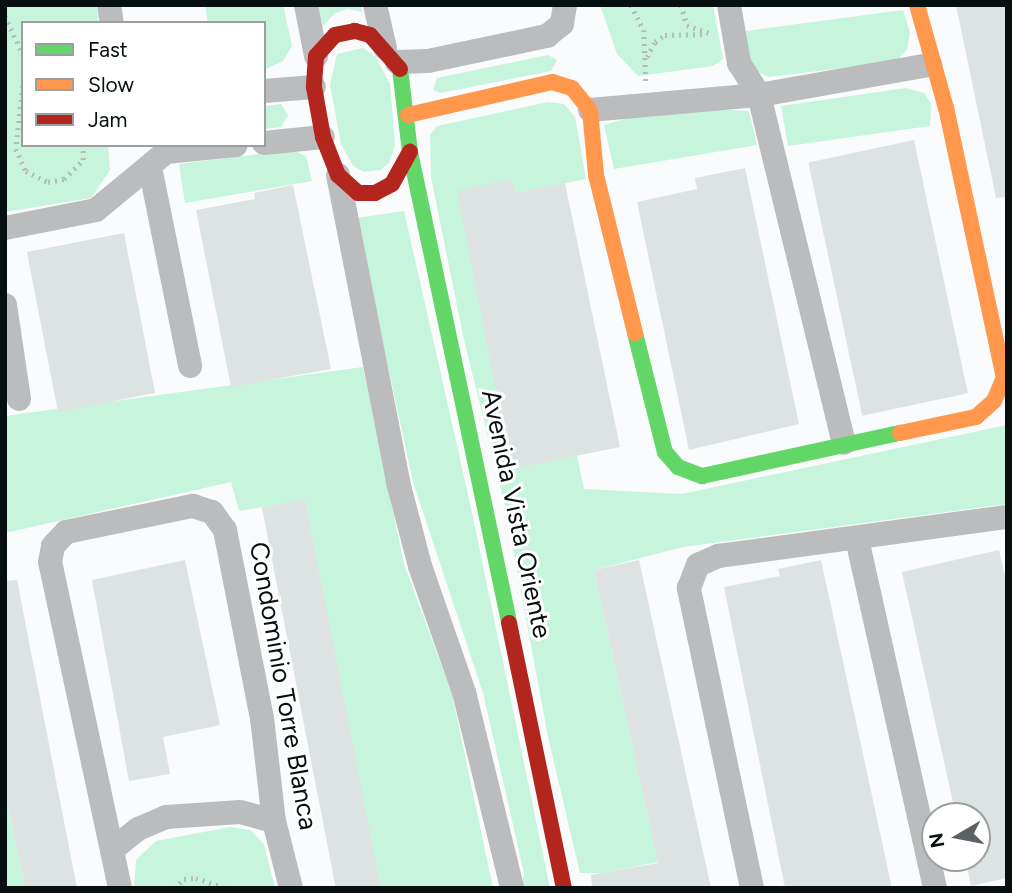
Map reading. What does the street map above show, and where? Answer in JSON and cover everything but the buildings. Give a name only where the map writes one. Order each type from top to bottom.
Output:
[{"type":"street","points":[[306,5],[317,56],[314,86],[323,137],[338,174],[398,482],[420,566],[464,692],[512,888]]},
{"type":"street","points":[[374,5],[391,55]]},
{"type":"street","points":[[317,56],[335,35],[355,31],[370,35],[391,55],[428,61],[547,36],[562,24],[565,5]]},
{"type":"street","points":[[408,115],[552,82],[572,88],[590,110],[596,175],[665,452],[678,467],[702,476],[844,443],[976,417],[994,401],[1004,378],[946,108],[930,65],[917,5]]},
{"type":"street","points":[[725,23],[738,63],[759,95],[844,443]]},
{"type":"street","name":"Avenida Vista Oriente","points":[[391,55],[408,115],[410,152],[564,888]]},
{"type":"street","points":[[590,110],[759,95],[930,65]]},
{"type":"street","points":[[266,92],[314,86]]},
{"type":"street","points":[[266,143],[323,137]]},
{"type":"street","points":[[5,228],[96,210],[166,152],[216,147]]},
{"type":"street","points":[[338,174],[358,192],[375,193],[392,184],[410,152]]},
{"type":"street","points":[[150,167],[190,366]]},
{"type":"street","points":[[5,305],[19,399]]},
{"type":"street","name":"Condominio Torre Blanca","points":[[120,888],[50,562],[53,546],[66,532],[193,506],[212,512],[225,530],[262,718],[274,821],[291,888]]},
{"type":"street","points":[[752,888],[689,589],[698,565],[718,556],[1007,517]]},
{"type":"street","points":[[858,539],[935,888]]},
{"type":"street","points":[[112,850],[138,829],[166,817],[240,812],[274,821]]},
{"type":"path","points":[[631,5],[645,30],[647,104]]},
{"type":"path","points":[[681,5],[687,25],[725,23]]},
{"type":"path","points":[[5,16],[21,50]]},
{"type":"path","points":[[646,60],[654,42],[665,35],[725,23]]},
{"type":"path","points":[[21,104],[16,149],[26,171],[48,182],[64,179],[83,160],[83,147]]},
{"type":"path","points":[[174,888],[184,880],[196,878],[225,888]]},
{"type":"green space","points":[[5,5],[96,5],[99,21],[21,21],[21,147],[108,147],[110,170],[91,198],[5,212]]},
{"type":"green space","points":[[205,5],[283,5],[292,46],[283,61],[266,69],[266,21],[208,21]]},
{"type":"green space","points":[[318,5],[361,5],[362,12],[348,9],[335,13],[323,26]]},
{"type":"green space","points":[[600,5],[713,5],[723,59],[713,66],[638,76],[617,54]]},
{"type":"green space","points":[[903,10],[910,33],[907,50],[895,62],[768,77],[754,69],[748,55],[746,31]]},
{"type":"green space","points":[[363,48],[376,57],[390,84],[395,145],[389,163],[380,170],[364,172],[353,166],[341,144],[330,85],[337,54]]},
{"type":"green space","points":[[548,55],[557,60],[551,71],[440,93],[433,90],[437,78]]},
{"type":"green space","points":[[906,88],[924,93],[931,104],[930,126],[788,146],[781,106]]},
{"type":"green space","points":[[548,102],[564,104],[575,117],[586,179],[521,192],[584,489],[682,494],[1007,425],[1007,504],[683,547],[594,570],[658,862],[603,873],[580,873],[548,737],[505,505],[464,340],[431,177],[430,135],[437,126]]},
{"type":"green space","points":[[281,104],[288,115],[281,127],[266,129],[266,106]]},
{"type":"green space","points":[[710,109],[749,111],[757,145],[614,169],[604,125],[628,118]]},
{"type":"green space","points":[[292,150],[306,156],[312,181],[185,203],[179,164]]},
{"type":"green space","points":[[404,211],[470,503],[550,888],[521,888],[524,873],[483,693],[413,482],[356,218]]},
{"type":"green space","points":[[363,367],[404,564],[452,694],[493,888],[379,888],[305,500],[239,511],[231,482],[5,533],[5,416]]},
{"type":"green space","points":[[5,791],[25,888],[5,888]]},
{"type":"green space","points":[[230,827],[250,830],[264,844],[275,888],[134,888],[136,860],[156,841]]},
{"type":"traffic: fast","points":[[400,69],[410,152],[509,623]]},
{"type":"traffic: fast","points":[[635,333],[665,452],[678,467],[702,476],[900,433]]},
{"type":"traffic: slow","points":[[900,433],[976,417],[994,401],[1004,378],[946,108],[917,5]]},
{"type":"traffic: slow","points":[[408,115],[552,82],[572,88],[590,110],[596,175],[635,333]]},
{"type":"traffic: jam","points":[[400,69],[370,35],[355,31],[335,35],[316,56],[314,87],[323,137],[338,175],[358,193],[375,193],[392,184],[410,152]]},
{"type":"traffic: jam","points":[[509,623],[564,888]]}]
